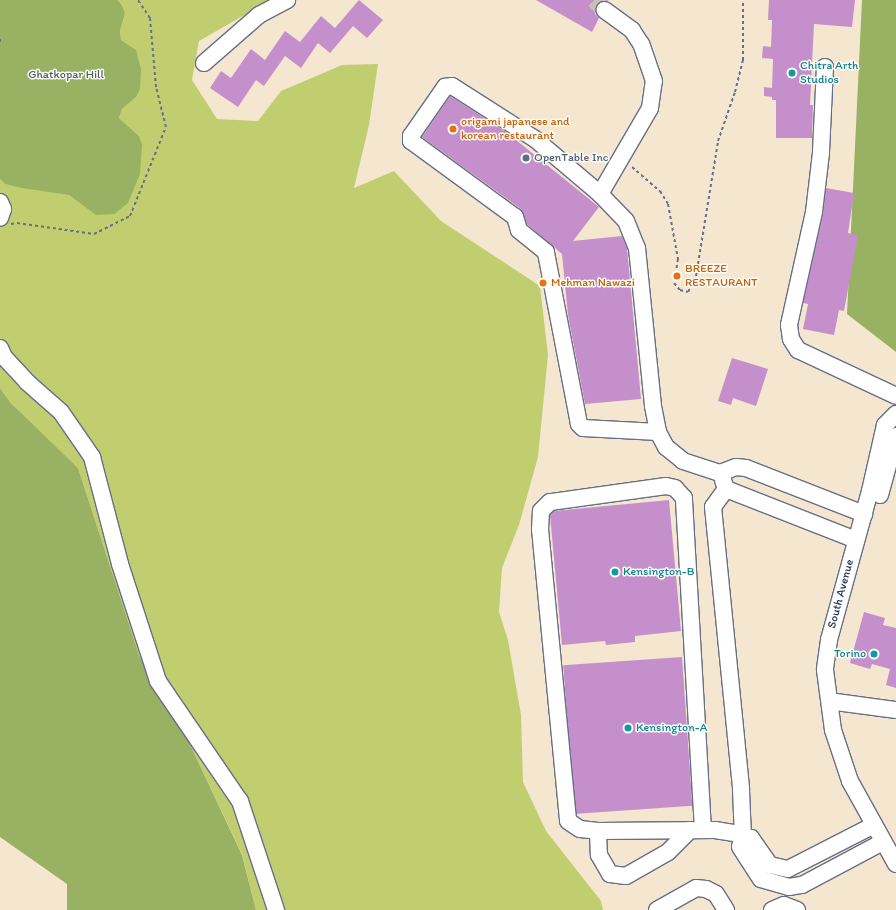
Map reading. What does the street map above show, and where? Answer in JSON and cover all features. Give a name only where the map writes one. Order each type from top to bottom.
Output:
[{"type":"street","points":[[204,63],[259,15],[287,0]]},
{"type":"street","points":[[600,194],[650,108],[654,80],[641,44],[632,30],[604,10]]},
{"type":"street","points":[[825,67],[821,153],[814,212],[789,325],[791,339],[798,350],[896,396]]},
{"type":"street","points":[[658,432],[583,428],[579,424],[546,252],[518,230],[515,216],[411,141],[411,138],[446,87],[452,86],[535,139],[600,194],[626,221],[637,248],[653,406],[658,432],[666,447],[683,461],[720,473],[736,467],[746,468],[864,514]]},
{"type":"street","points":[[0,202],[3,209],[3,222]]},
{"type":"street","points":[[0,348],[4,357],[27,382],[61,412],[92,457],[120,564],[158,681],[240,801],[276,910]]},
{"type":"street","name":"South Avenue","points":[[896,417],[885,425],[864,514],[829,640],[825,670],[833,730],[850,781],[874,825],[890,846],[896,864]]},
{"type":"street","points":[[726,489],[713,508],[741,790],[742,835],[740,848],[761,879],[789,887],[802,885],[890,846],[860,784],[838,717],[832,667],[845,608],[871,526],[896,436]]},
{"type":"street","points":[[720,473],[726,489],[856,540]]},
{"type":"street","points":[[696,830],[684,498],[675,488],[666,486],[550,502],[541,511],[540,530],[568,821],[580,829],[598,831],[696,830],[742,835],[751,838],[770,865],[788,869],[874,825]]},
{"type":"street","points":[[836,702],[896,710]]},
{"type":"street","points":[[598,831],[599,855],[610,874],[626,876],[668,852],[696,830]]},
{"type":"street","points":[[657,910],[696,888],[706,889],[716,894],[726,910]]},
{"type":"street","points":[[772,910],[784,905],[796,910]]},
{"type":"path","points":[[3,222],[94,234],[130,216],[166,127],[156,86],[150,18],[138,0]]},
{"type":"path","points":[[621,156],[660,191],[668,204],[678,259],[674,283],[680,290],[688,292],[696,276],[718,141],[735,92],[743,60],[743,0]]},
{"type":"path","points":[[0,39],[0,44]]},
{"type":"green space","name":"Ghatkopar Hill","points":[[0,0],[117,0],[121,4],[125,13],[120,31],[121,40],[136,50],[141,69],[140,89],[136,97],[122,109],[119,118],[139,136],[142,145],[140,174],[128,203],[114,214],[96,215],[69,195],[22,188],[5,184],[0,179]]},
{"type":"green space","points":[[117,0],[271,0],[199,41],[192,80],[217,119],[258,121],[281,91],[342,65],[378,64],[369,125],[354,188],[394,171],[441,221],[540,286],[548,355],[538,457],[519,525],[502,568],[499,612],[508,640],[521,715],[523,782],[546,831],[601,901],[603,910],[256,910],[242,854],[187,738],[139,655],[78,468],[10,402],[0,388],[0,179],[5,184],[69,195],[82,204],[139,136],[119,118],[122,109],[136,97],[127,46],[121,40],[120,31],[125,13]]},
{"type":"green space","points":[[862,0],[896,0],[896,352],[847,314]]},
{"type":"green space","points":[[0,388],[10,402],[78,468],[139,655],[187,738],[242,855],[256,910],[67,910],[67,884],[0,837]]},
{"type":"building","points":[[359,0],[383,20],[367,38],[353,26],[330,53],[318,43],[301,68],[285,56],[264,86],[256,80],[238,107],[210,88],[221,71],[231,78],[251,49],[265,60],[285,31],[300,42],[321,16],[335,28]]},
{"type":"building","points":[[536,0],[609,0],[596,5],[595,14],[599,18],[592,32]]},
{"type":"building","points":[[769,0],[855,0],[852,27],[814,24],[810,105],[813,105],[812,138],[776,138],[776,100],[772,100],[772,97],[764,96],[764,87],[772,88],[773,59],[762,58],[763,46],[771,47],[772,20],[768,20]]},
{"type":"building","points":[[450,96],[506,132],[599,207],[573,241],[622,236],[627,248],[641,399],[585,404],[568,315],[562,254],[527,224],[521,209],[422,137]]},
{"type":"building","points":[[826,188],[854,193],[848,233],[858,235],[844,311],[839,310],[834,335],[803,329],[808,304],[803,303],[823,214]]},
{"type":"building","points":[[732,358],[768,369],[756,406],[733,398],[731,405],[718,401]]},
{"type":"building","name":"Kensington-B","points":[[669,500],[681,631],[635,636],[635,642],[606,645],[605,641],[562,645],[550,515],[554,511]]},
{"type":"building","name":"Torino","points":[[864,612],[885,618],[883,625],[896,628],[896,688],[886,685],[890,669],[872,664],[870,669],[850,663]]},
{"type":"building","name":"Kensington-A","points":[[682,657],[692,806],[574,814],[563,665]]},
{"type":"tunnel","points":[[594,0],[604,10]]},
{"type":"place","name":"Chitra Arth Studios","points":[[792,73]]},
{"type":"place","name":"origami japanese and korean restaurant","points":[[453,129]]},
{"type":"place","name":"OpenTable Inc","points":[[526,158]]},
{"type":"place","name":"BREEZE RESTAURANT","points":[[677,276]]},
{"type":"place","name":"Mehman Nawazi","points":[[543,283]]},
{"type":"place","name":"Kensington-B","points":[[615,572]]},
{"type":"place","name":"Torino","points":[[874,654]]},
{"type":"place","name":"Kensington-A","points":[[628,728]]}]
